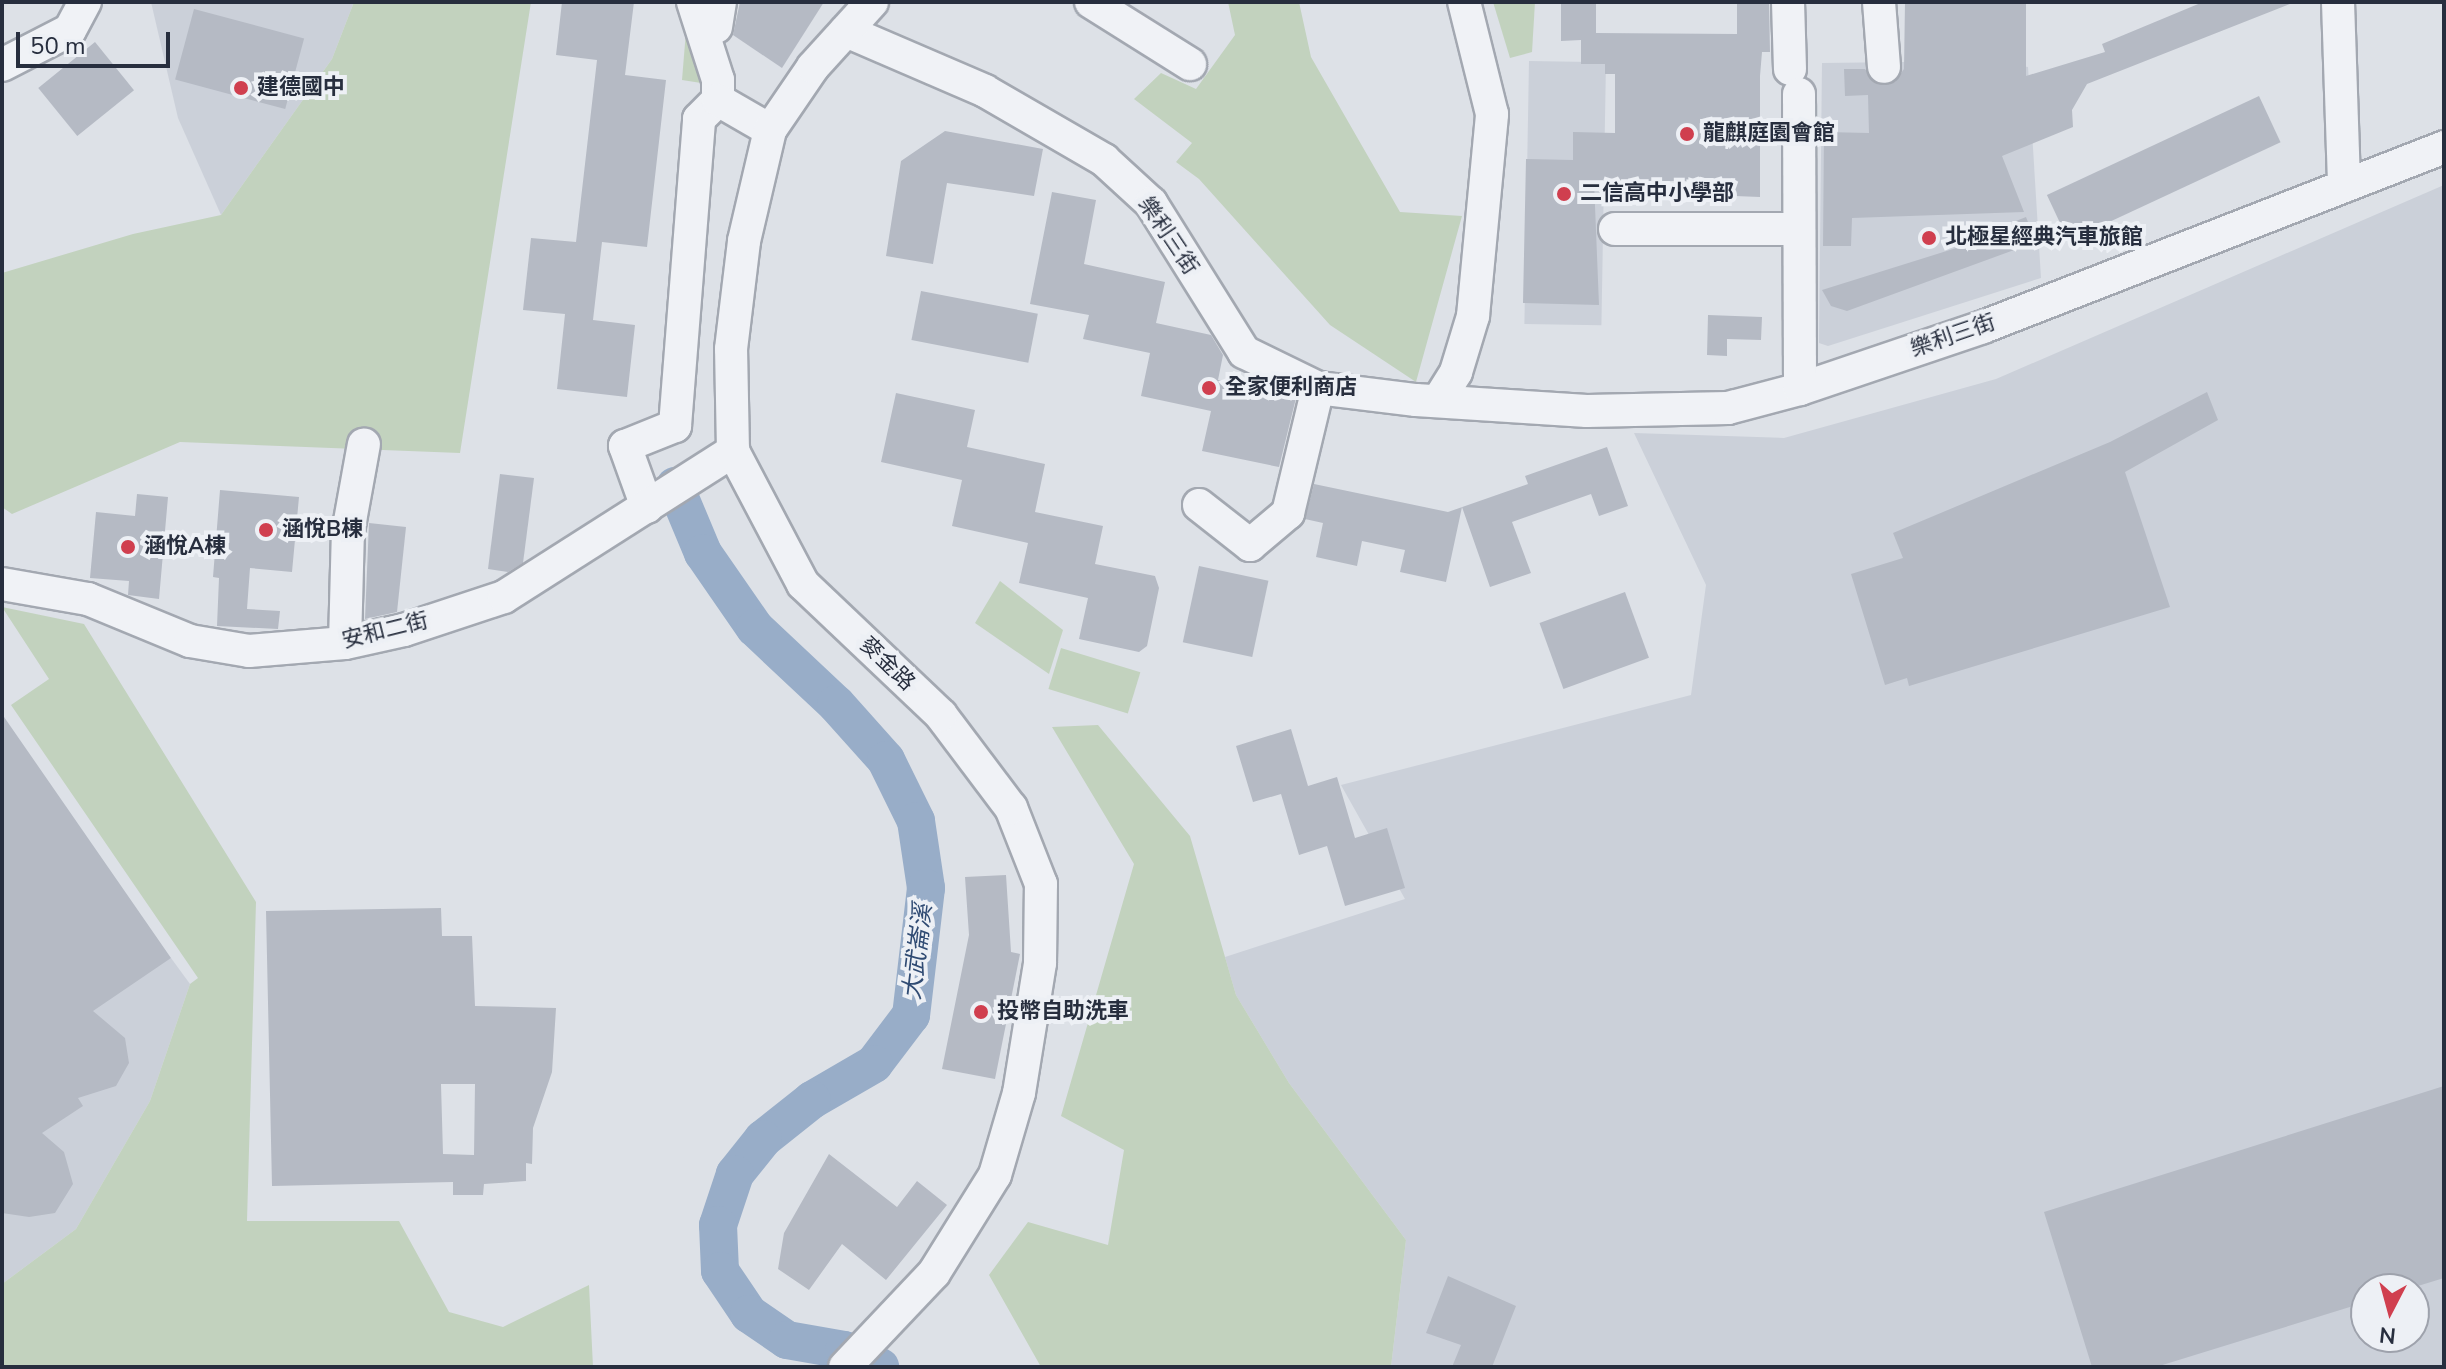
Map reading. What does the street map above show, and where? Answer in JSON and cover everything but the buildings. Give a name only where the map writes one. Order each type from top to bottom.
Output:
[{"type":"street","points":[[2,65],[70,30],[85,2]]},
{"type":"street","points":[[652,503],[625,446],[675,426],[699,119],[718,100],[718,80],[693,2]]},
{"type":"street","name":"麥金路","points":[[845,1367],[934,1273],[995,1175],[1019,1093],[1037,978],[1041,884],[1011,808],[941,715],[803,584],[724,457],[731,349],[744,241],[770,130],[791,95],[872,2]]},
{"type":"street","points":[[1091,2],[1190,64]]},
{"type":"street","points":[[1438,401],[1456,372],[1473,316],[1492,114],[1464,2]]},
{"type":"street","points":[[1788,2],[1799,229],[1800,389]]},
{"type":"street","points":[[1879,2],[1884,67]]},
{"type":"street","points":[[2338,2],[2344,186]]},
{"type":"street","name":"樂利三街","points":[[846,31],[985,91],[1104,160],[1151,203],[1244,352],[1318,388],[1438,401],[1675,412],[1728,408],[1800,389],[1983,327],[2444,147]]},
{"type":"street","points":[[718,100],[770,130]]},
{"type":"street","points":[[1615,229],[1799,229]]},
{"type":"street","points":[[1199,505],[1250,545],[1288,513],[1318,388]]},
{"type":"street","points":[[345,643],[348,532],[364,444]]},
{"type":"street","name":"安和二街","points":[[2,584],[88,599],[190,641],[249,651],[345,643],[504,597],[724,457]]},
{"type":"shaded area","name":"建德國中","points":[[151,2],[354,2],[332,59],[221,215],[178,118]]},
{"type":"shaded area","name":"二信高中小學部","points":[[1529,61],[1606,62],[1601,325],[1524,324]]},
{"type":"shaded area","name":"北極星經典汽車旅館","points":[[1982,61],[2028,67],[2041,278],[1828,346],[1819,343],[1822,63]]},
{"type":"shaded area","points":[[2444,185],[2444,1367],[1391,1367],[1406,1240],[1289,1083],[1236,995],[1225,957],[1405,899],[1341,785],[1691,695],[1706,585],[1634,433],[1784,438],[1996,379]]},
{"type":"shaded area","points":[[171,958],[190,984],[150,1101],[76,1229],[2,1284],[2,1000]]},
{"type":"green space","points":[[354,2],[531,2],[460,453],[180,442],[12,514],[2,507],[2,273],[133,234],[221,215],[332,59]]},
{"type":"green space","points":[[1228,2],[1299,2],[1311,57],[1400,212],[1462,216],[1416,382],[1330,325],[1199,179],[1176,162],[1192,143],[1134,99],[1161,73],[1196,89],[1235,35]]},
{"type":"green space","points":[[1493,2],[1535,2],[1532,52],[1510,58]]},
{"type":"green space","points":[[687,19],[714,85],[682,80]]},
{"type":"green space","points":[[1000,581],[1063,630],[1049,674],[975,623]]},
{"type":"green space","points":[[2,607],[84,624],[256,902],[247,1221],[399,1221],[449,1312],[503,1327],[589,1285],[593,1367],[2,1367],[2,1284],[76,1229],[150,1101],[190,984],[198,978],[11,705],[49,679]]},
{"type":"green space","points":[[1061,648],[1140,672],[1128,713],[1048,689]]},
{"type":"green space","points":[[1098,725],[1190,836],[1236,995],[1289,1083],[1406,1240],[1391,1367],[1041,1367],[989,1275],[1028,1222],[1108,1245],[1124,1150],[1061,1116],[1134,864],[1052,727]]},
{"type":"waterway","name":"大武崙溪","points":[[675,486],[703,553],[755,628],[836,704],[886,760],[916,821],[926,888],[911,1015],[874,1064],[812,1100],[763,1139],[735,1174],[718,1225],[720,1271],[749,1314],[787,1340],[844,1350],[880,1367]]},
{"type":"place","name":"建德國中","points":[[241,88]]},
{"type":"place","name":"龍麒庭園會館","points":[[1687,134]]},
{"type":"place","name":"二信高中小學部","points":[[1564,194]]},
{"type":"place","name":"北極星經典汽車旅館","points":[[1929,238]]},
{"type":"place","name":"全家便利商店","points":[[1209,388]]},
{"type":"place","name":"涵悅B棟","points":[[266,530]]},
{"type":"place","name":"涵悅A棟","points":[[128,547]]},
{"type":"place","name":"投幣自助洗車","points":[[981,1012]]}]
